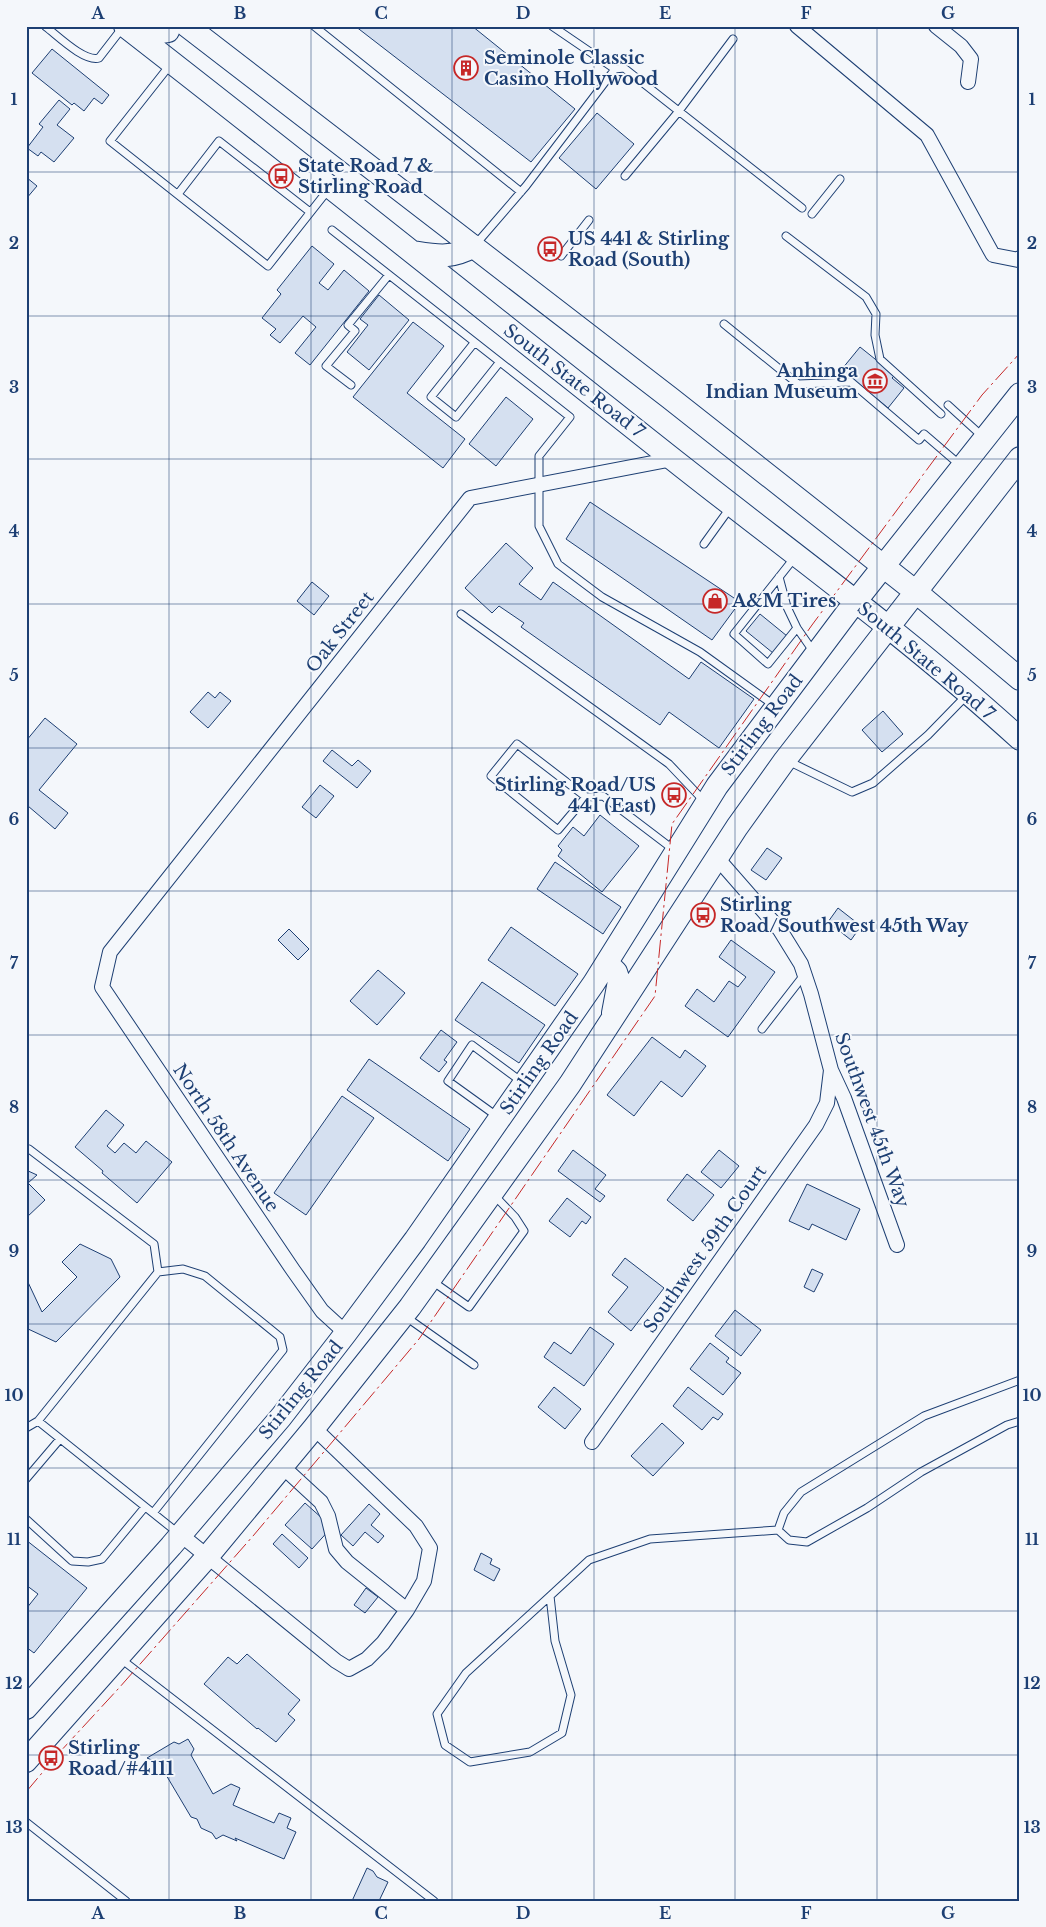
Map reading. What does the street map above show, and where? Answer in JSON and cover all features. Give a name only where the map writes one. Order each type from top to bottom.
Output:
[{"type":"main road","points":[[125,27],[152,34],[168,31],[170,26]]},
{"type":"main road","points":[[186,26],[474,246],[916,592],[1020,679]]},
{"type":"main road","name":"South State Road 7","points":[[125,27],[887,627],[1020,739]]},
{"type":"main road","points":[[411,252],[443,257],[461,254],[474,246]]},
{"type":"main road","name":"Stirling Road","points":[[26,1708],[181,1535],[281,1416],[346,1333],[415,1240],[608,963],[717,786],[815,653],[1020,394]]},
{"type":"main road","name":"Stirling Road","points":[[26,1760],[207,1557],[314,1428],[404,1315],[566,1090],[738,827],[785,760],[1020,458]]},
{"type":"main road","points":[[608,963],[616,972],[619,981],[612,1022]]},
{"type":"street","points":[[797,26],[927,135],[993,255],[1019,259]]},
{"type":"street","points":[[936,26],[961,46],[971,59],[968,82]]},
{"type":"street","name":"Oak Street","points":[[110,952],[470,498],[673,459]]},
{"type":"street","name":"Southwest 45th Way","points":[[718,859],[780,930],[800,964],[831,1070],[844,1098],[897,1244]]},
{"type":"street","name":"North 58th Avenue","points":[[110,952],[102,987],[322,1312],[346,1333]]},
{"type":"street","name":"Southwest 59th Court","points":[[592,1442],[816,1124],[827,1103],[831,1070]]},
{"type":"street","points":[[181,1535],[336,1661],[349,1668],[367,1659],[383,1643],[407,1610],[424,1581],[430,1548],[416,1526],[314,1428]]},
{"type":"street","points":[[282,1467],[321,1502],[328,1516],[336,1549],[347,1562],[407,1610]]},
{"type":"lane","points":[[314,26],[520,192]]},
{"type":"lane","points":[[552,26],[615,69],[624,68],[802,208]]},
{"type":"lane","points":[[46,27],[84,56],[96,59],[99,58],[125,27]]},
{"type":"lane","points":[[625,176],[679,111],[733,39]]},
{"type":"lane","points":[[172,63],[110,141],[268,266],[330,188]]},
{"type":"lane","points":[[474,246],[520,192],[615,69]]},
{"type":"lane","points":[[178,194],[219,141],[310,212]]},
{"type":"lane","points":[[812,214],[840,179]]},
{"type":"lane","points":[[561,256],[589,220]]},
{"type":"lane","points":[[332,230],[388,276],[570,417],[539,456],[539,526],[558,564],[602,597],[700,652],[776,707]]},
{"type":"lane","points":[[786,236],[866,298],[876,314],[875,335],[880,359],[941,414]]},
{"type":"lane","points":[[350,385],[326,366],[355,331],[348,325],[388,276]]},
{"type":"lane","points":[[724,324],[798,384],[851,382],[962,467]]},
{"type":"lane","points":[[474,343],[431,397],[456,417],[499,362]]},
{"type":"lane","points":[[948,405],[984,438]]},
{"type":"lane","points":[[704,544],[732,506]]},
{"type":"lane","points":[[796,556],[734,634],[768,664],[797,628]]},
{"type":"lane","points":[[779,577],[787,607],[797,628],[815,653]]},
{"type":"lane","points":[[461,614],[669,764],[706,803]]},
{"type":"lane","points":[[785,760],[852,792],[873,783],[928,735],[968,694]]},
{"type":"lane","points":[[586,797],[558,830],[491,776],[517,744],[586,797],[603,796],[677,852]]},
{"type":"lane","points":[[762,1029],[804,975]]},
{"type":"lane","points":[[500,1119],[448,1081],[472,1046],[524,1084]]},
{"type":"lane","points":[[30,1149],[154,1244],[158,1272]]},
{"type":"lane","points":[[430,1280],[469,1307],[524,1231],[515,1217],[492,1193]]},
{"type":"lane","points":[[26,1428],[38,1422],[158,1272],[183,1269],[205,1276],[280,1337],[283,1350],[153,1513]]},
{"type":"lane","points":[[404,1315],[474,1365]]},
{"type":"lane","points":[[778,1530],[784,1513],[800,1492],[924,1416],[1020,1380]]},
{"type":"lane","points":[[550,1596],[555,1641],[571,1695],[562,1733],[530,1752],[470,1762],[445,1745],[438,1714],[466,1673],[589,1560],[650,1539],[778,1530],[789,1540],[807,1542],[867,1508],[921,1472],[1007,1425],[1020,1421]]},
{"type":"lane","points":[[38,1422],[181,1535]]},
{"type":"lane","points":[[29,1475],[60,1439]]},
{"type":"lane","points":[[26,1520],[72,1561],[88,1562],[102,1559],[145,1507]]},
{"type":"lane","points":[[119,1657],[434,1901]]},
{"type":"lane","points":[[26,1822],[126,1901]]},
{"type":"building","name":"Seminole Classic Casino Hollywood","points":[[355,26],[472,26],[575,109],[531,162]]},
{"type":"building","points":[[52,49],[109,95],[102,104],[94,98],[84,111],[74,103],[72,105],[32,73]]},
{"type":"building","points":[[59,100],[70,109],[57,125],[74,138],[54,162],[41,152],[38,156],[27,148],[43,127],[39,124]]},
{"type":"building","points":[[597,113],[634,144],[596,189],[559,158]]},
{"type":"building","points":[[26,177],[37,186],[26,199]]},
{"type":"building","points":[[312,246],[334,264],[319,283],[328,290],[344,270],[369,291],[310,365],[295,353],[316,327],[303,316],[280,343],[270,335],[276,329],[262,318],[281,294],[277,290]]},
{"type":"building","points":[[379,295],[409,320],[369,370],[347,352],[368,325],[360,319]]},
{"type":"building","points":[[413,322],[444,346],[407,393],[465,439],[443,468],[353,397]]},
{"type":"building","points":[[860,347],[895,375],[892,378],[904,388],[888,408],[876,398],[873,402],[850,383],[853,378],[842,369]]},
{"type":"building","points":[[506,397],[533,419],[496,466],[469,444]]},
{"type":"building","points":[[590,502],[740,602],[712,640],[566,539]]},
{"type":"building","points":[[506,543],[533,568],[519,584],[541,600],[553,582],[689,679],[701,662],[754,699],[719,748],[669,712],[660,725],[521,627],[524,623],[499,606],[492,613],[465,588]]},
{"type":"building","points":[[312,582],[329,596],[314,615],[297,601]]},
{"type":"building","points":[[760,614],[787,636],[773,653],[746,631]]},
{"type":"building","points":[[208,692],[215,698],[220,692],[231,701],[208,728],[190,712]]},
{"type":"building","points":[[883,711],[903,734],[882,752],[862,730]]},
{"type":"building","points":[[45,718],[77,744],[39,790],[68,813],[55,829],[28,806],[26,809],[26,741]]},
{"type":"building","points":[[332,750],[352,766],[358,760],[371,771],[357,788],[323,761]]},
{"type":"building","points":[[320,785],[334,796],[316,818],[302,807]]},
{"type":"building","points":[[600,815],[639,846],[602,892],[558,856],[562,850],[558,846],[573,827],[584,836]]},
{"type":"building","points":[[767,848],[782,858],[766,880],[751,870]]},
{"type":"building","points":[[555,862],[621,907],[603,934],[537,889]]},
{"type":"building","points":[[838,908],[861,926],[851,940],[828,922]]},
{"type":"building","points":[[511,927],[578,974],[555,1006],[488,960]]},
{"type":"building","points":[[289,929],[309,949],[298,960],[278,940]]},
{"type":"building","points":[[731,940],[775,972],[728,1037],[685,1006],[697,989],[714,1002],[729,981],[738,987],[746,977],[719,957]]},
{"type":"building","points":[[378,970],[405,993],[377,1025],[350,1001]]},
{"type":"building","points":[[482,982],[545,1025],[519,1063],[455,1020]]},
{"type":"building","points":[[441,1030],[457,1042],[444,1060],[447,1062],[439,1072],[420,1058]]},
{"type":"building","points":[[652,1037],[680,1058],[685,1050],[706,1066],[682,1097],[661,1081],[634,1116],[607,1095]]},
{"type":"building","points":[[369,1059],[470,1129],[448,1161],[347,1090]]},
{"type":"building","points":[[342,1096],[374,1118],[306,1215],[274,1193]]},
{"type":"building","points":[[106,1110],[124,1125],[107,1146],[115,1153],[124,1143],[136,1153],[146,1141],[172,1162],[137,1203],[75,1147]]},
{"type":"building","points":[[573,1150],[606,1175],[595,1189],[605,1196],[600,1202],[558,1171]]},
{"type":"building","points":[[719,1150],[739,1166],[721,1188],[701,1172]]},
{"type":"building","points":[[26,1170],[37,1175],[28,1183],[45,1200],[26,1218]]},
{"type":"building","points":[[687,1174],[714,1195],[693,1221],[667,1200]]},
{"type":"building","points":[[807,1184],[860,1209],[846,1240],[812,1224],[809,1230],[789,1221]]},
{"type":"building","points":[[567,1198],[591,1217],[586,1224],[582,1221],[570,1237],[549,1221]]},
{"type":"building","points":[[80,1244],[111,1259],[120,1277],[56,1342],[26,1328],[26,1278],[42,1312],[77,1277],[62,1262]]},
{"type":"building","points":[[625,1258],[664,1288],[631,1331],[608,1312],[628,1287],[612,1275]]},
{"type":"building","points":[[812,1269],[823,1274],[814,1292],[804,1287]]},
{"type":"building","points":[[735,1310],[761,1330],[741,1356],[715,1336]]},
{"type":"building","points":[[590,1327],[614,1344],[584,1386],[544,1357],[554,1342],[571,1354]]},
{"type":"building","points":[[710,1343],[729,1358],[726,1362],[741,1373],[723,1395],[690,1369]]},
{"type":"building","points":[[554,1387],[581,1409],[565,1429],[538,1407]]},
{"type":"building","points":[[688,1387],[723,1414],[718,1420],[713,1417],[702,1430],[673,1406]]},
{"type":"building","points":[[662,1423],[684,1443],[653,1476],[631,1456]]},
{"type":"building","points":[[305,1503],[332,1527],[312,1549],[285,1525]]},
{"type":"building","points":[[369,1504],[380,1514],[371,1525],[384,1536],[378,1543],[365,1532],[353,1546],[341,1535]]},
{"type":"building","points":[[282,1534],[308,1558],[299,1568],[273,1544]]},
{"type":"building","points":[[26,1540],[87,1588],[34,1653],[26,1647],[26,1609],[38,1594],[26,1585]]},
{"type":"building","points":[[481,1553],[492,1559],[490,1564],[500,1569],[494,1581],[474,1570]]},
{"type":"building","points":[[366,1588],[378,1597],[365,1613],[354,1605]]},
{"type":"building","points":[[247,1654],[300,1700],[288,1714],[295,1720],[276,1742],[257,1729],[204,1684],[228,1657],[237,1664]]},
{"type":"building","points":[[188,1739],[194,1749],[191,1755],[213,1794],[231,1784],[240,1788],[233,1805],[274,1823],[279,1813],[291,1818],[287,1828],[296,1832],[284,1859],[235,1838],[237,1841],[223,1835],[216,1839],[212,1833],[201,1828],[197,1819],[191,1817],[159,1763],[147,1758],[174,1742],[179,1744]]},
{"type":"building","points":[[367,1868],[373,1871],[377,1877],[388,1882],[379,1901],[352,1901]]},
{"type":"power","points":[[26,1792],[253,1536],[419,1339],[655,996],[672,824],[812,625],[982,395],[1020,353]]},
{"type":"place","name":"Seminole Classic Casino Hollywood","points":[[466,68]]},
{"type":"place","name":"State Road 7 & Stirling Road","points":[[281,176]]},
{"type":"place","name":"US 441 & Stirling Road (South)","points":[[550,249]]},
{"type":"place","name":"Anhinga Indian Museum","points":[[875,381]]},
{"type":"place","name":"A&M Tires","points":[[715,601]]},
{"type":"place","name":"Stirling Road/US 441 (East)","points":[[674,795]]},
{"type":"place","name":"Stirling Road/Southwest 45th Way","points":[[703,915]]},
{"type":"place","name":"Stirling Road/#4111","points":[[51,1758]]}]
